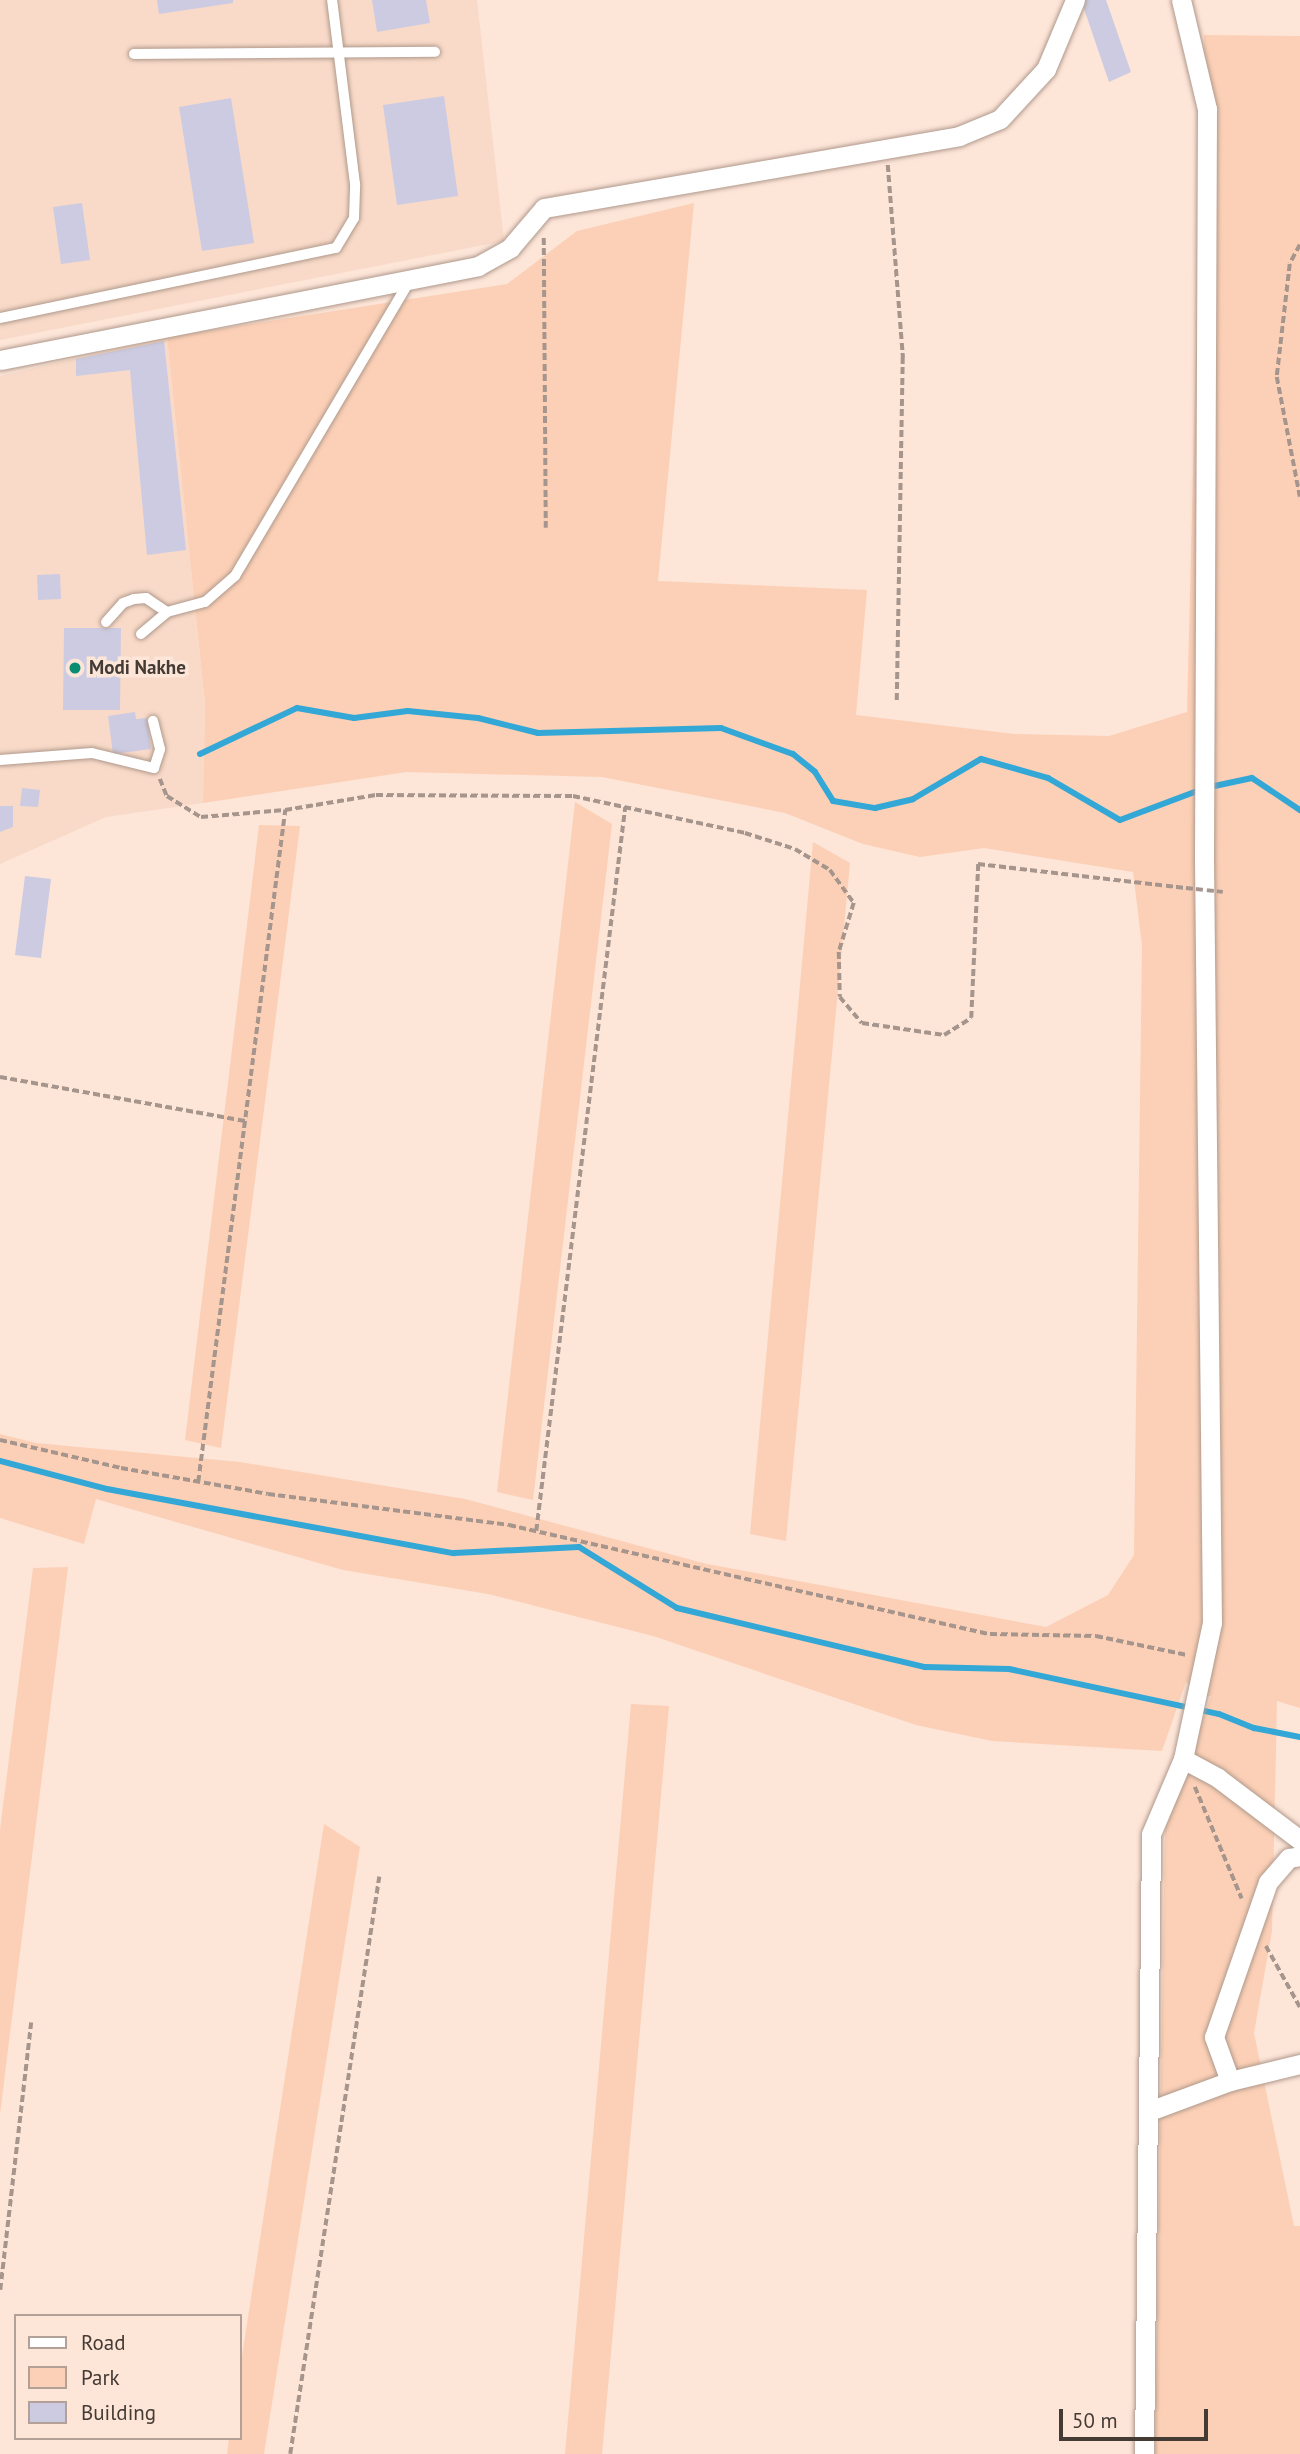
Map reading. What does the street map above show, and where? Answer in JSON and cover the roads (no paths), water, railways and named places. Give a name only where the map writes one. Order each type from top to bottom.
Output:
[{"type":"street","points":[[0,360],[478,266],[510,248],[544,208],[887,146],[959,136],[1000,119],[1046,69],[1075,0]]},
{"type":"street","points":[[1144,2454],[1152,2110],[1152,1834],[1183,1759],[1212,1623],[1204,857],[1207,742],[1207,109],[1181,0]]},
{"type":"street","points":[[1183,1759],[1218,1778],[1300,1840]]},
{"type":"street","points":[[1230,2081],[1214,2037],[1268,1882],[1289,1858],[1300,1856]]},
{"type":"street","points":[[1152,2110],[1230,2081],[1300,2064]]},
{"type":"lane","points":[[0,318],[336,248],[354,218],[355,195],[332,0]]},
{"type":"lane","points":[[134,54],[339,56],[435,52]]},
{"type":"lane","points":[[141,634],[167,612],[205,602],[234,576],[410,280]]},
{"type":"lane","points":[[106,622],[123,603],[134,599],[146,598],[167,612]]},
{"type":"lane","points":[[0,760],[92,753],[155,768],[160,749],[153,721]]},
{"type":"waterway","points":[[200,754],[297,708],[354,718],[408,711],[478,718],[538,733],[721,728],[793,754],[815,772],[833,801],[875,808],[913,799],[981,759],[1048,778],[1120,820],[1205,788],[1252,778],[1300,810]]},
{"type":"waterway","points":[[0,1461],[107,1489],[454,1553],[579,1547],[677,1608],[925,1667],[1009,1669],[1219,1714],[1254,1728],[1300,1737]]},
{"type":"place","name":"Modi Nakhe","points":[[75,668]]}]
